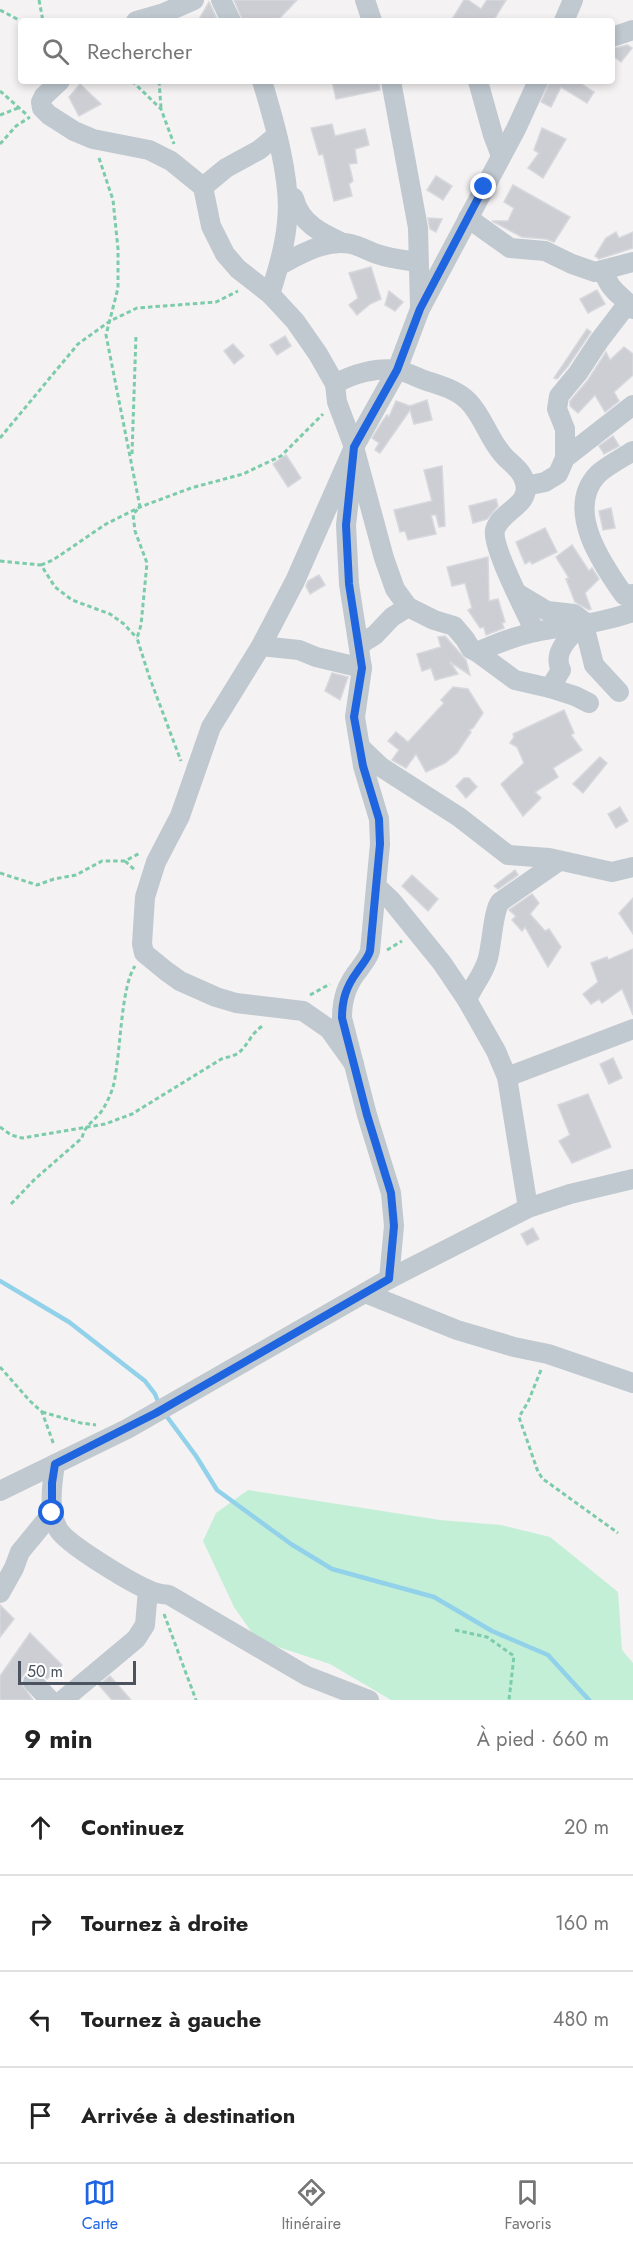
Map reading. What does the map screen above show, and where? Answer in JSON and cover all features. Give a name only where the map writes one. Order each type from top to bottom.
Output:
[{"type":"street","points":[[146,18],[194,0]]},
{"type":"street","points":[[221,0],[230,18]]},
{"type":"street","points":[[365,0],[371,18]]},
{"type":"street","points":[[565,18],[573,0]]},
{"type":"street","points":[[615,36],[633,30]]},
{"type":"street","points":[[57,84],[44,96],[36,113],[49,115],[93,140],[149,150],[185,171],[203,187],[211,226],[217,240],[238,269],[270,294],[307,337],[336,393],[354,447],[384,558],[395,589],[408,607],[434,620],[454,626],[471,649],[515,680],[575,696],[589,704]]},
{"type":"street","points":[[263,84],[276,136],[287,196],[288,220],[280,265],[270,294]]},
{"type":"street","points":[[392,84],[418,228],[420,309]]},
{"type":"street","points":[[479,84],[501,156]]},
{"type":"street","points":[[354,1064],[328,1029],[315,1017],[303,1011],[236,1003],[216,997],[180,981],[144,953],[142,932],[145,897],[148,882],[164,844],[180,816],[211,727],[261,646],[295,581],[354,447],[397,370],[420,309],[516,129],[537,84]]},
{"type":"street","points":[[203,187],[226,168],[259,150],[276,136]]},
{"type":"street","points":[[294,198],[297,211],[319,232],[343,243]]},
{"type":"street","points":[[468,218],[510,248],[545,250],[572,264],[595,272],[633,262]]},
{"type":"street","points":[[280,265],[312,248],[343,243],[352,244],[374,254],[418,262]]},
{"type":"street","points":[[526,486],[545,482],[558,474],[565,458],[565,429],[557,409],[560,396],[578,374],[598,341],[630,306],[607,282],[603,270]]},
{"type":"street","points":[[336,393],[345,378],[368,372],[397,370],[449,388],[468,401],[500,451],[520,471],[526,486],[525,496],[520,504],[504,518],[495,530],[495,536],[504,565],[535,632]]},
{"type":"street","points":[[565,458],[633,405]]},
{"type":"street","points":[[354,447],[346,525],[349,584],[362,668],[354,717],[363,766],[379,819],[380,844],[368,958],[346,990],[342,1002],[343,1026],[391,1193],[394,1226],[389,1279]]},
{"type":"street","points":[[633,451],[598,474],[586,495],[584,519],[604,567],[624,595],[633,594]]},
{"type":"street","points":[[517,593],[547,611],[574,614],[584,625],[594,665],[619,692]]},
{"type":"street","points":[[359,645],[375,635],[392,616],[408,607]]},
{"type":"street","points":[[477,652],[535,632],[605,622],[633,612]]},
{"type":"street","points":[[550,688],[561,670],[557,662],[558,656],[566,642],[584,625]]},
{"type":"street","points":[[261,646],[299,650],[316,657],[362,668]]},
{"type":"street","points":[[361,748],[381,767],[459,817],[508,855],[559,861],[612,872],[633,867]]},
{"type":"street","points":[[467,1000],[488,961],[494,933],[496,907],[559,861]]},
{"type":"street","points":[[376,886],[391,900],[419,934],[467,1000],[496,1051],[507,1077],[528,1208]]},
{"type":"street","points":[[507,1077],[633,1029]]},
{"type":"street","points":[[0,1491],[127,1429],[389,1279],[528,1208],[570,1194],[633,1179]]},
{"type":"street","points":[[365,1293],[457,1330],[514,1347],[548,1354],[633,1383]]},
{"type":"street","points":[[55,1464],[52,1483],[52,1513],[58,1529],[67,1540],[152,1592],[169,1595],[307,1676],[356,1698]]},
{"type":"street","points":[[0,1593],[14,1569],[20,1552],[52,1513]]},
{"type":"street","points":[[63,1700],[136,1639],[145,1625],[152,1592]]},
{"type":"street","points":[[33,1682],[50,1700]]},
{"type":"path","points":[[39,0],[42,18]]},
{"type":"path","points":[[0,10],[18,19]]},
{"type":"path","points":[[135,84],[161,109]]},
{"type":"path","points":[[159,84],[161,109],[185,171]]},
{"type":"path","points":[[0,91],[18,108],[36,113]]},
{"type":"path","points":[[0,115],[18,108]]},
{"type":"path","points":[[0,144],[16,126],[36,113]]},
{"type":"path","points":[[93,140],[113,200],[118,249],[118,288],[106,335],[140,507]]},
{"type":"path","points":[[0,438],[78,344],[110,321],[137,308],[216,302],[239,290],[250,280]]},
{"type":"path","points":[[132,461],[136,335]]},
{"type":"path","points":[[0,561],[40,565],[52,560],[106,524],[140,507],[191,488],[243,474],[281,456],[321,416],[336,393]]},
{"type":"path","points":[[137,638],[141,625],[147,563],[135,531],[133,514],[140,507]]},
{"type":"path","points":[[40,565],[55,587],[72,600],[110,614],[124,624],[137,638],[190,785]]},
{"type":"path","points":[[0,873],[37,885],[75,875],[102,861],[125,861],[164,844]]},
{"type":"path","points":[[387,950],[419,934]]},
{"type":"path","points":[[11,1204],[35,1179],[82,1138],[85,1128],[101,1111],[113,1088],[126,996],[132,971],[144,953]]},
{"type":"path","points":[[0,1127],[11,1135],[22,1138],[105,1124],[132,1114],[223,1058],[232,1057],[244,1051],[251,1036],[273,1017],[333,982]]},
{"type":"path","points":[[548,1354],[528,1402],[519,1417],[538,1472],[543,1479],[618,1533]]},
{"type":"path","points":[[0,1367],[42,1412],[53,1441],[55,1464]]},
{"type":"path","points":[[42,1412],[81,1423],[127,1429]]},
{"type":"path","points":[[152,1592],[195,1700]]},
{"type":"path","points":[[455,1630],[487,1637],[514,1656],[509,1700]]},
{"type":"green space","points":[[248,1490],[440,1520],[501,1525],[550,1537],[618,1592],[622,1650],[633,1663],[633,1700],[391,1700],[330,1664],[257,1640],[234,1607],[203,1541],[216,1513]]},
{"type":"building","points":[[234,0],[297,0],[280,18],[242,18]]},
{"type":"building","points":[[464,0],[468,0],[481,9],[487,0],[506,0],[495,18],[453,18]]},
{"type":"building","points":[[209,2],[217,18],[200,18]]},
{"type":"building","points":[[627,45],[632,48],[621,62],[615,57],[615,48]]},
{"type":"building","points":[[80,84],[101,104],[79,116],[69,97]]},
{"type":"building","points":[[333,84],[379,84],[380,90],[336,99]]},
{"type":"building","points":[[549,84],[582,84],[594,92],[587,103],[561,87],[551,107],[541,102]]},
{"type":"building","points":[[332,124],[335,136],[365,129],[369,145],[355,149],[357,163],[349,164],[353,181],[349,184],[352,196],[334,201],[323,154],[319,155],[311,128]]},
{"type":"building","points":[[542,128],[566,139],[543,178],[528,168],[539,153],[534,150]]},
{"type":"building","points":[[436,176],[452,186],[443,200],[427,190]]},
{"type":"building","points":[[513,185],[570,217],[554,242],[522,237],[492,221],[508,221],[514,208],[504,202]]},
{"type":"building","points":[[428,218],[442,219],[436,232],[430,229]]},
{"type":"building","points":[[616,232],[619,238],[633,232],[633,248],[599,259],[595,256],[606,238]]},
{"type":"building","points":[[371,267],[381,299],[370,304],[357,315],[349,305],[358,298],[349,273]]},
{"type":"building","points":[[597,290],[605,304],[588,313],[580,299]]},
{"type":"building","points":[[389,291],[403,302],[395,311],[385,305]]},
{"type":"building","points":[[587,329],[591,332],[568,366],[557,379],[554,378]]},
{"type":"building","points":[[285,336],[291,346],[277,355],[270,345]]},
{"type":"building","points":[[233,344],[244,356],[234,364],[224,351]]},
{"type":"building","points":[[624,347],[633,354],[633,375],[614,392],[619,401],[605,412],[595,395],[578,413],[570,406],[570,401],[588,380],[606,352],[610,360]]},
{"type":"building","points":[[427,400],[432,420],[414,424],[410,410],[380,453],[375,450],[379,443],[372,438],[387,415],[389,417],[396,401],[410,406]]},
{"type":"building","points":[[613,436],[619,446],[604,454],[599,446]]},
{"type":"building","points":[[286,455],[301,478],[288,487],[273,464]]},
{"type":"building","points":[[442,466],[445,526],[439,527],[436,515],[431,515],[436,534],[408,540],[405,531],[400,532],[394,510],[432,501],[424,470]]},
{"type":"building","points":[[496,499],[498,506],[487,519],[473,523],[469,506]]},
{"type":"building","points":[[611,508],[615,528],[603,530],[599,511]]},
{"type":"building","points":[[545,528],[557,552],[532,564],[530,561],[525,564],[516,542]]},
{"type":"building","points":[[572,545],[589,571],[592,568],[599,579],[585,593],[591,609],[589,610],[575,602],[566,579],[569,578],[556,557]]},
{"type":"building","points":[[488,557],[489,601],[498,599],[505,622],[502,623],[504,628],[486,635],[484,627],[480,628],[468,610],[472,608],[465,583],[452,586],[447,567]]},
{"type":"building","points":[[319,575],[325,585],[310,594],[306,586],[308,581]]},
{"type":"building","points":[[445,636],[466,660],[470,675],[450,662],[458,674],[435,680],[431,668],[422,671],[417,654],[441,647],[438,637]]},
{"type":"building","points":[[332,673],[348,677],[340,700],[325,691]]},
{"type":"building","points":[[453,687],[468,689],[483,713],[473,728],[469,730],[471,732],[457,753],[445,763],[426,772],[416,754],[406,768],[392,760],[399,750],[388,741],[396,732],[408,742],[444,703],[441,700]]},
{"type":"building","points":[[564,710],[574,733],[571,735],[582,750],[553,768],[558,777],[535,792],[541,798],[523,816],[501,784],[524,763],[517,747],[510,743],[514,737],[513,734]]},
{"type":"building","points":[[600,757],[607,763],[583,793],[573,784]]},
{"type":"building","points":[[464,778],[469,778],[477,787],[466,798],[456,786]]},
{"type":"building","points":[[620,807],[628,821],[616,828],[608,814]]},
{"type":"building","points":[[515,870],[518,875],[498,889],[494,886]]},
{"type":"building","points":[[412,875],[438,899],[428,911],[402,886]]},
{"type":"building","points":[[532,894],[539,903],[530,914],[545,931],[549,929],[561,947],[548,967],[525,927],[522,931],[512,920],[516,916],[509,910]]},
{"type":"building","points":[[633,898],[633,934],[619,913]]},
{"type":"building","points":[[633,949],[633,1015],[622,989],[602,1003],[599,999],[591,1004],[583,994],[598,982],[591,963],[607,957],[608,960]]},
{"type":"building","points":[[613,1058],[622,1078],[609,1084],[600,1064]]},
{"type":"building","points":[[588,1094],[611,1147],[572,1163],[559,1141],[570,1135],[558,1105]]},
{"type":"building","points":[[533,1228],[539,1239],[527,1245],[521,1234]]},
{"type":"building","points":[[0,1605],[14,1619],[0,1637]]},
{"type":"building","points":[[30,1633],[62,1665],[47,1679],[36,1670],[24,1674],[21,1679],[22,1685],[33,1700],[0,1700],[0,1676]]},
{"type":"building","points":[[110,1676],[131,1700],[112,1700],[99,1685]]},
{"type":"waterway","points":[[0,1281],[69,1322],[145,1381],[159,1404]]},
{"type":"waterway","points":[[165,1414],[196,1456],[217,1490],[291,1544],[332,1569],[434,1597],[492,1631],[548,1655],[589,1700]]},
{"type":"route","points":[[52,1513],[52,1483],[55,1464],[156,1413],[389,1279],[394,1226],[391,1193],[367,1115],[342,1018],[342,1002],[346,990],[368,958],[370,951],[380,844],[379,819],[363,766],[354,717],[362,668],[349,584],[346,525],[353,475],[354,447],[397,370],[420,309],[484,187]]}]
